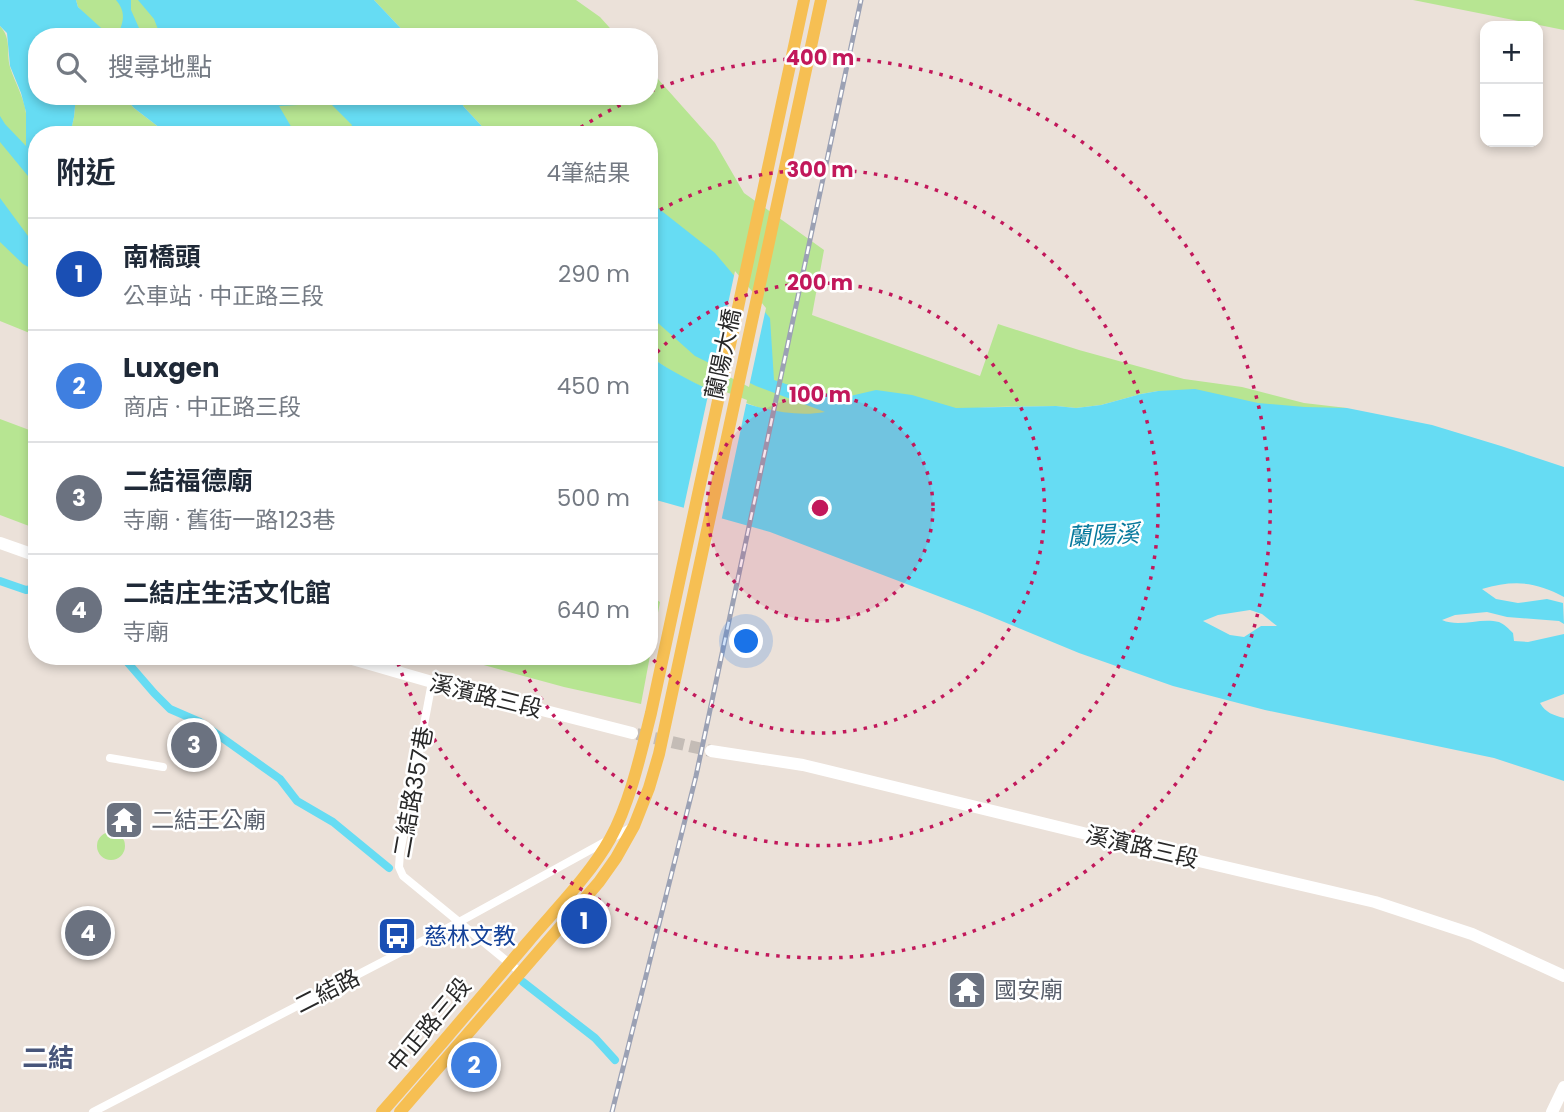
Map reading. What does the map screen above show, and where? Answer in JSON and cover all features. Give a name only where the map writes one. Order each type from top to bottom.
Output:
[{"type":"main road","name":"蘭陽大橋","points":[[651,713],[804,0]]},
{"type":"main road","name":"蘭陽大橋","points":[[667,718],[821,0]]},
{"type":"main road","name":"中正路三段","points":[[382,1112],[586,873],[610,839],[633,780],[651,713]]},
{"type":"main road","name":"中正路三段","points":[[400,1112],[599,882],[616,858],[634,826],[649,788],[667,718]]},
{"type":"street","points":[[0,543],[28,553]]},
{"type":"street","name":"溪濱路三段","points":[[373,665],[632,733]]},
{"type":"street","name":"二結路357巷","points":[[432,682],[400,853],[399,878],[520,972]]},
{"type":"street","name":"溪濱路三段","points":[[711,751],[803,765],[1375,902],[1472,934],[1564,975]]},
{"type":"street","points":[[110,758],[163,767]]},
{"type":"street","name":"二結路","points":[[93,1112],[459,922],[634,826]]},
{"type":"street","points":[[1552,1112],[1564,1087]]},
{"type":"green space","points":[[76,0],[168,0],[188,28],[98,28],[78,7]]},
{"type":"green space","points":[[374,0],[576,0],[600,17],[610,28],[400,28]]},
{"type":"green space","points":[[1413,0],[1564,0],[1564,30],[1543,26],[1543,21],[1519,21]]},
{"type":"green space","points":[[0,26],[6,36],[10,67],[25,107],[28,162],[28,332],[0,321]]},
{"type":"green space","points":[[658,79],[715,143],[744,193],[824,250],[812,315],[980,376],[998,324],[1184,379],[1242,387],[1304,403],[1347,408],[1307,415],[1172,391],[1158,391],[1101,405],[1076,408],[993,407],[793,420],[702,387],[658,362],[658,126],[482,126],[463,105],[658,105]]},
{"type":"green space","points":[[75,105],[131,105],[157,126],[72,126]]},
{"type":"green space","points":[[265,105],[376,105],[387,126],[273,126]]},
{"type":"green space","points":[[0,419],[28,430],[28,526],[0,515]]},
{"type":"green space","points":[[484,665],[648,665],[641,704]]},
{"type":"green space","points":[[111,832],[121,836],[125,846],[121,856],[111,860],[101,856],[97,846],[101,836]]},
{"type":"water","points":[[0,0],[76,0],[78,7],[101,28],[28,28],[28,105],[75,105],[72,126],[28,126],[28,176],[0,142],[0,116],[26,146],[26,112],[10,66],[7,33],[0,26]]},
{"type":"water","points":[[116,0],[131,0],[131,10],[139,28],[121,28],[122,9]]},
{"type":"water","points":[[138,0],[374,0],[400,28],[158,28],[154,19]]},
{"type":"water","points":[[131,105],[298,105],[279,106],[291,126],[157,126]]},
{"type":"water","points":[[332,105],[463,105],[482,126],[352,126]]},
{"type":"water","points":[[0,198],[28,236],[28,267],[0,242]]},
{"type":"water","name":"蘭陽溪","points":[[658,208],[715,253],[770,318],[774,380],[804,390],[846,397],[876,390],[912,395],[956,408],[1076,408],[1101,405],[1158,391],[1195,389],[1258,403],[1347,408],[1432,425],[1564,467],[1564,597],[1533,585],[1514,583],[1482,589],[1496,599],[1518,603],[1547,599],[1563,603],[1564,624],[1559,621],[1507,617],[1487,612],[1455,615],[1442,620],[1456,623],[1499,622],[1513,633],[1514,641],[1528,642],[1564,634],[1564,694],[1540,703],[1550,713],[1564,718],[1564,781],[1494,758],[1265,710],[1173,686],[1079,653],[770,532],[658,501],[658,362],[710,390],[757,407],[803,414],[825,412],[756,386],[695,356],[658,323]],"holes":[[[1250,610],[1262,614],[1277,626],[1261,626],[1244,637],[1230,635],[1203,621],[1218,615]]]},
{"type":"pier","points":[[735,271],[766,308],[749,387],[714,369]]},
{"type":"pier","points":[[710,386],[747,400],[721,522],[683,511]]},
{"type":"waterway","points":[[0,581],[28,590]]},
{"type":"waterway","points":[[130,665],[170,709],[200,722],[280,779],[297,801],[333,822],[389,868]]},
{"type":"waterway","points":[[523,982],[595,1038],[615,1060]]},
{"type":"tunnel","points":[[637,734],[711,751]]},
{"type":"railway","points":[[612,1112],[696,776],[861,0]]},
{"type":"place","name":"二結福德廟","points":[[194,745]]},
{"type":"place","name":"二結王公廟","points":[[124,820]]},
{"type":"place","name":"南橋頭","points":[[584,921]]},
{"type":"place","name":"二結庄生活文化館","points":[[88,933]]},
{"type":"place","name":"慈林文教","points":[[397,936]]},
{"type":"place","name":"國安廟","points":[[967,990]]},
{"type":"place","name":"Luxgen","points":[[474,1065]]},
{"type":"district","name":"二結","points":[[48,1058]]}]
